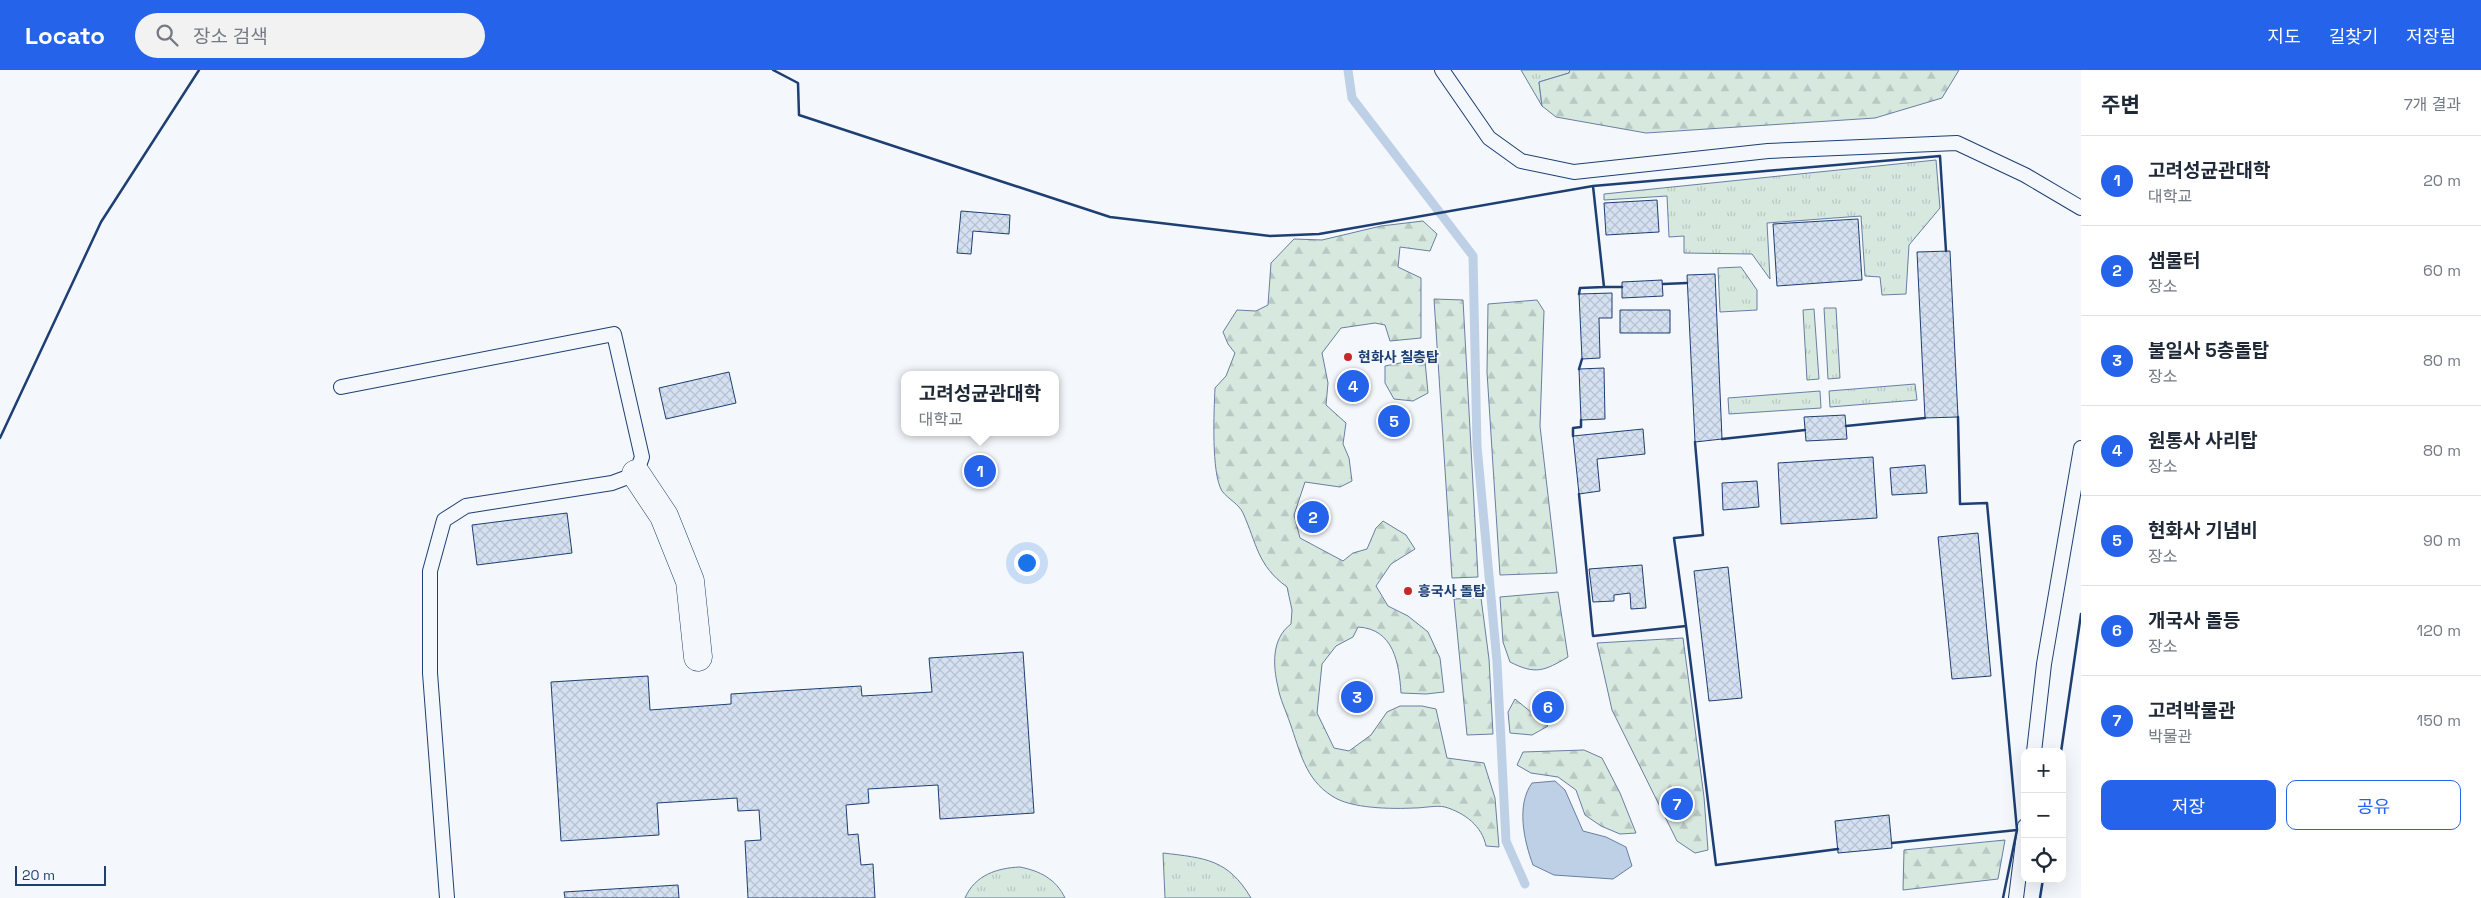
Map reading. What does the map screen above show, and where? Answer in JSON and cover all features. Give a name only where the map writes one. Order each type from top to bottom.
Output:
[{"type":"street","points":[[636,474],[664,516],[690,582],[698,657]]},
{"type":"lane","points":[[1442,70],[1489,138],[1521,160],[1574,172],[1768,151],[1957,143],[2025,175],[2081,208]]},
{"type":"lane","points":[[341,387],[614,334],[642,457],[636,474],[612,483],[466,506],[444,520],[430,571],[430,674],[447,898]]},
{"type":"lane","points":[[2034,748],[2044,664],[2081,448]]},
{"type":"lane","points":[[2016,898],[2024,838]]},
{"type":"green space","points":[[1521,70],[1570,70],[1569,73],[1539,82],[1542,106]]},
{"type":"green space","points":[[1570,70],[1959,70],[1942,98],[1875,118],[1646,133],[1556,117],[1542,106],[1539,82],[1569,73]]},
{"type":"green space","points":[[1936,160],[1940,208],[1909,245],[1906,294],[1882,295],[1880,277],[1865,276],[1861,216],[1767,223],[1770,279],[1752,254],[1684,253],[1684,236],[1669,237],[1667,196],[1604,200],[1604,194]]},
{"type":"green space","points":[[1423,221],[1437,234],[1430,251],[1400,247],[1398,267],[1421,278],[1421,338],[1390,341],[1385,325],[1375,323],[1341,328],[1322,353],[1328,383],[1326,405],[1346,423],[1343,444],[1349,458],[1352,481],[1340,487],[1305,482],[1294,515],[1300,538],[1343,561],[1353,553],[1367,549],[1376,528],[1383,521],[1406,535],[1415,549],[1391,564],[1376,586],[1388,606],[1408,616],[1428,632],[1440,658],[1444,692],[1426,694],[1401,693],[1396,659],[1387,641],[1380,634],[1370,629],[1358,627],[1353,637],[1336,646],[1322,664],[1317,713],[1334,748],[1349,751],[1371,735],[1387,712],[1400,706],[1422,706],[1436,709],[1447,758],[1484,763],[1495,798],[1499,847],[1486,846],[1477,826],[1466,817],[1445,807],[1395,808],[1350,804],[1332,796],[1315,781],[1309,773],[1301,754],[1280,696],[1276,679],[1275,653],[1277,645],[1284,630],[1291,624],[1292,610],[1287,587],[1269,571],[1259,553],[1243,513],[1222,491],[1216,471],[1214,441],[1215,388],[1226,376],[1235,353],[1228,344],[1223,332],[1237,310],[1256,311],[1268,305],[1271,263],[1294,239],[1322,240],[1381,226]]},
{"type":"green space","points":[[1741,267],[1757,290],[1757,310],[1720,312],[1718,268]]},
{"type":"green space","points":[[1434,299],[1463,300],[1478,577],[1452,578]]},
{"type":"green space","points":[[1537,300],[1544,311],[1540,426],[1557,573],[1500,575],[1487,372],[1488,304]]},
{"type":"green space","points":[[1824,308],[1836,308],[1840,378],[1828,379]]},
{"type":"green space","points":[[1814,309],[1819,379],[1807,380],[1803,310]]},
{"type":"green space","points":[[1410,361],[1425,361],[1428,393],[1413,401],[1394,399],[1385,383],[1385,366]]},
{"type":"green space","points":[[1915,384],[1917,400],[1830,407],[1829,391]]},
{"type":"green space","points":[[1820,391],[1821,408],[1729,414],[1728,398]]},
{"type":"green space","points":[[1558,592],[1568,657],[1540,670],[1527,669],[1510,662],[1503,642],[1500,597]]},
{"type":"green space","points":[[1481,598],[1489,659],[1493,734],[1467,735],[1454,599]]},
{"type":"green space","points":[[1683,638],[1704,797],[1708,850],[1695,853],[1677,841],[1612,710],[1597,643]]},
{"type":"green space","points":[[1515,699],[1548,726],[1532,735],[1510,733],[1508,712]]},
{"type":"green space","points":[[1584,750],[1602,758],[1620,793],[1636,833],[1620,834],[1601,826],[1585,815],[1576,790],[1558,777],[1531,773],[1517,765],[1523,752]]},
{"type":"green space","points":[[2005,840],[1998,879],[1903,890],[1904,850]]},
{"type":"green space","points":[[1163,853],[1203,859],[1224,868],[1242,885],[1251,898],[1165,898]]},
{"type":"green space","points":[[1020,867],[1047,877],[1057,886],[1065,898],[965,898],[969,890],[988,874],[1003,869]]},
{"type":"water","points":[[1555,781],[1565,790],[1583,831],[1606,837],[1626,847],[1632,866],[1613,879],[1554,875],[1533,865],[1523,823],[1524,802],[1532,783]]},
{"type":"building","points":[[1657,200],[1659,232],[1606,235],[1604,203]]},
{"type":"building","points":[[961,211],[1010,215],[1009,234],[973,231],[971,254],[957,253]]},
{"type":"building","points":[[1858,219],[1862,280],[1777,286],[1773,224]]},
{"type":"building","points":[[1950,251],[1958,417],[1925,418],[1917,252]]},
{"type":"building","points":[[1715,274],[1722,439],[1695,442],[1687,275]]},
{"type":"building","points":[[1662,280],[1663,296],[1622,298],[1622,282]]},
{"type":"building","points":[[1612,293],[1612,318],[1599,318],[1600,358],[1582,359],[1579,294]]},
{"type":"building","points":[[1620,310],[1670,310],[1670,333],[1620,333]]},
{"type":"building","points":[[1604,368],[1605,419],[1581,420],[1579,369]]},
{"type":"building","points":[[729,372],[736,403],[666,419],[659,388]]},
{"type":"building","points":[[1845,415],[1847,439],[1806,441],[1804,417]]},
{"type":"building","points":[[1643,429],[1645,454],[1597,459],[1600,491],[1579,494],[1573,436]]},
{"type":"building","points":[[1873,457],[1877,518],[1781,524],[1778,463]]},
{"type":"building","points":[[1925,465],[1927,493],[1892,495],[1890,468]]},
{"type":"building","points":[[1757,481],[1759,507],[1723,510],[1722,483]]},
{"type":"building","points":[[567,513],[572,553],[477,565],[472,525]]},
{"type":"building","points":[[1978,533],[1991,676],[1952,679],[1938,537]]},
{"type":"building","points":[[1642,565],[1646,608],[1631,609],[1630,593],[1614,595],[1614,601],[1593,602],[1589,569]]},
{"type":"building","points":[[1728,567],[1742,698],[1709,701],[1694,571]]},
{"type":"building","points":[[1023,652],[1034,813],[940,819],[938,785],[868,789],[869,803],[846,805],[848,835],[858,834],[861,865],[873,864],[875,898],[748,898],[745,841],[761,840],[759,810],[738,811],[737,798],[657,803],[659,835],[561,841],[551,682],[648,676],[650,710],[731,704],[731,694],[861,686],[862,696],[932,692],[929,658]]},
{"type":"building","points":[[1889,815],[1892,848],[1838,853],[1835,821]]},
{"type":"building","points":[[678,885],[679,898],[565,898],[564,892]]},
{"type":"waterway","points":[[1348,70],[1352,98],[1473,256],[1477,446],[1497,662],[1506,841],[1525,884]]},
{"type":"wall","points":[[0,438],[101,222],[199,70]]},
{"type":"wall","points":[[773,70],[798,83],[799,115],[1110,217],[1270,236],[1319,234],[1593,186],[1940,156],[1946,251]]},
{"type":"wall","points":[[1579,294],[1580,288],[1604,287],[1593,186]]},
{"type":"wall","points":[[1663,284],[1687,283]]},
{"type":"wall","points":[[1604,287],[1622,287]]},
{"type":"wall","points":[[1579,369],[1582,359]]},
{"type":"wall","points":[[1958,417],[1960,504],[1987,503],[2017,830],[2003,898]]},
{"type":"wall","points":[[1846,426],[1925,418]]},
{"type":"wall","points":[[1573,436],[1573,428],[1581,427],[1581,420]]},
{"type":"wall","points":[[1722,439],[1805,430]]},
{"type":"wall","points":[[1579,494],[1593,636],[1686,626],[1674,538],[1703,535],[1695,442]]},
{"type":"wall","points":[[2062,748],[2081,614]]},
{"type":"wall","points":[[1686,626],[1716,865],[1838,849]]},
{"type":"wall","points":[[1892,843],[2017,830]]},
{"type":"wall","points":[[2040,898],[2042,883]]},
{"type":"place","name":"현화사 칠층탑","points":[[1348,357]]},
{"type":"place","name":"원통사 사리탑","points":[[1353,386]]},
{"type":"place","name":"현화사 기념비","points":[[1394,421]]},
{"type":"place","name":"고려성균관대학","points":[[980,471]]},
{"type":"place","name":"샘물터","points":[[1313,517]]},
{"type":"place","name":"흥국사 돌탑","points":[[1408,591]]},
{"type":"place","name":"불일사 5층돌탑","points":[[1357,697]]},
{"type":"place","name":"개국사 돌등","points":[[1548,707]]},
{"type":"place","name":"고려박물관","points":[[1677,804]]}]
